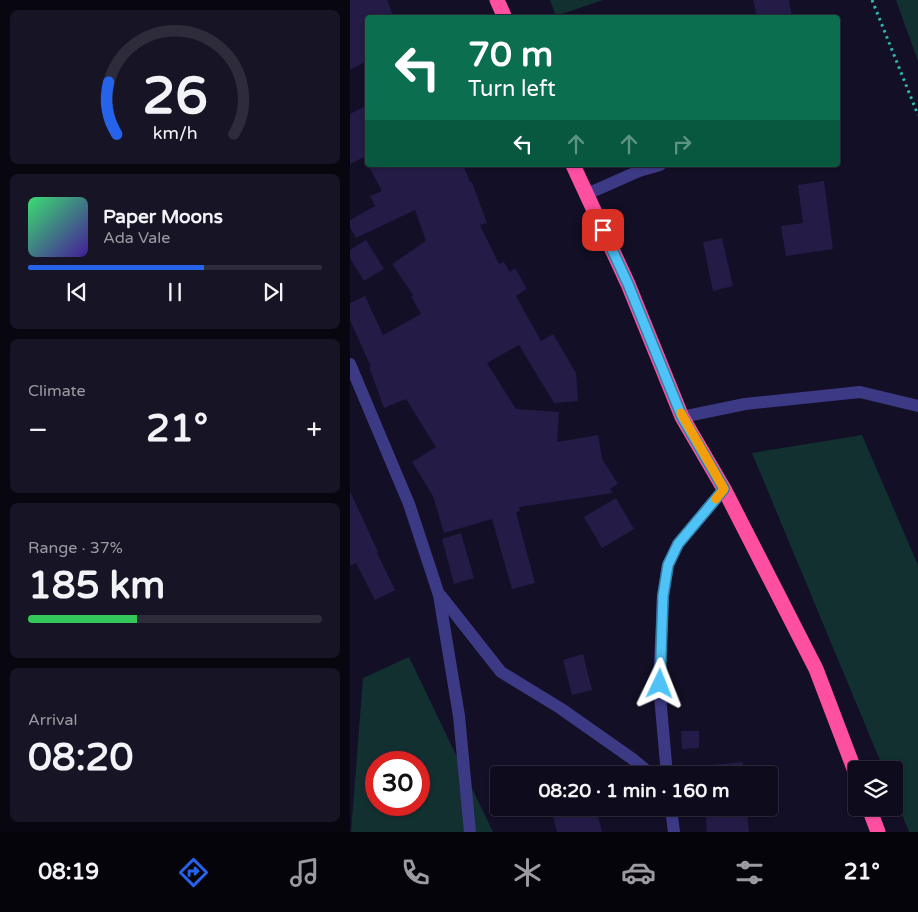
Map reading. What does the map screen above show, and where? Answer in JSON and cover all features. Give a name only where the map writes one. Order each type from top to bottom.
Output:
[{"type":"highway","points":[[497,0],[504,15]]},
{"type":"highway","points":[[574,167],[628,284],[682,417],[724,489],[816,670],[851,761]]},
{"type":"highway","points":[[872,816],[878,832]]},
{"type":"street","points":[[587,194],[639,171],[653,167]]},
{"type":"street","points":[[350,364],[409,504],[439,594],[459,716],[470,832]]},
{"type":"street","points":[[682,417],[745,404],[860,392],[918,406]]},
{"type":"street","points":[[666,766],[660,684],[663,596],[668,565],[678,544],[724,489]]},
{"type":"street","points":[[439,594],[501,672],[560,708],[641,766]]},
{"type":"street","points":[[672,816],[674,832]]},
{"type":"path","points":[[872,0],[918,114]]},
{"type":"green space","points":[[550,0],[603,0],[559,15],[556,15]]},
{"type":"green space","points":[[896,0],[918,0],[918,61]]},
{"type":"green space","points":[[862,435],[918,565],[918,832],[909,832],[903,816],[903,761],[880,761],[752,453]]},
{"type":"green space","points":[[409,657],[493,832],[351,832],[363,678]]},
{"type":"building","points":[[350,0],[387,0],[393,15],[365,15],[365,62],[350,70]]},
{"type":"building","points":[[753,0],[789,0],[792,15],[756,15]]},
{"type":"building","points":[[365,106],[365,156],[350,164],[350,114]]},
{"type":"building","points":[[369,167],[464,167],[470,182],[472,182],[487,223],[480,225],[499,264],[504,262],[510,272],[515,268],[527,289],[516,296],[541,341],[553,334],[576,373],[578,401],[554,403],[519,345],[487,363],[516,409],[559,412],[557,442],[598,435],[602,459],[618,484],[610,489],[613,493],[519,507],[520,511],[516,512],[535,583],[512,589],[492,519],[444,533],[433,496],[412,462],[436,447],[406,399],[384,408],[369,367],[371,367],[350,320],[350,303],[365,296],[383,335],[421,314],[411,296],[413,295],[392,264],[426,241],[415,210],[356,238],[350,227],[350,220],[375,206],[370,196],[382,191]]},
{"type":"building","points":[[824,181],[833,249],[786,256],[781,226],[803,223],[798,185]]},
{"type":"building","points":[[722,238],[733,286],[713,291],[703,242]]},
{"type":"building","points":[[366,240],[384,269],[364,281],[350,258],[350,250]]},
{"type":"building","points":[[350,491],[395,590],[375,600],[356,563],[350,566]]},
{"type":"building","points":[[616,498],[634,529],[602,548],[584,517]]},
{"type":"building","points":[[461,533],[474,578],[454,584],[442,539]]},
{"type":"building","points":[[583,654],[592,690],[572,695],[563,660]]},
{"type":"building","points":[[681,731],[699,731],[699,748],[682,749]]},
{"type":"building","points":[[743,762],[743,766],[700,766]]},
{"type":"building","points":[[553,816],[598,816],[602,832],[557,832]]},
{"type":"building","points":[[706,816],[747,816],[749,832],[707,832]]},
{"type":"slow traffic","points":[[681,413],[724,489],[716,499]]},
{"type":"route","points":[[603,230],[628,284],[682,417],[724,489],[678,544],[668,565],[663,596],[660,684]]}]
